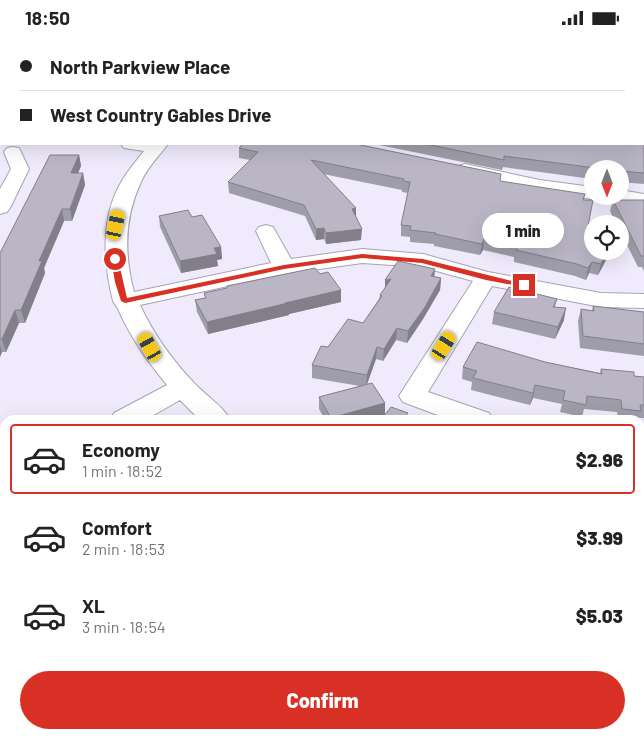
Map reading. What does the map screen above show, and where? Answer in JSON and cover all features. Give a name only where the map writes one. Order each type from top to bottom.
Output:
[{"type":"street","points":[[144,145],[157,146]]},
{"type":"street","points":[[157,146],[130,183],[121,204],[116,225],[115,259],[118,282],[125,301],[150,347],[183,387],[212,415]]},
{"type":"street","points":[[0,208],[20,169],[13,152]]},
{"type":"street","points":[[446,166],[540,186],[584,192]]},
{"type":"street","points":[[629,198],[644,200]]},
{"type":"street","points":[[266,231],[284,267]]},
{"type":"street","points":[[125,301],[284,267],[362,256],[423,261],[486,278],[601,300],[644,301]]},
{"type":"street","points":[[465,415],[412,396],[486,278]]},
{"type":"street","points":[[133,415],[183,387]]},
{"type":"building","points":[[242,145],[361,145],[501,174],[500,181],[584,194],[584,205],[592,205],[590,215],[584,215],[584,260],[603,260],[601,264],[592,262],[588,268],[516,250],[518,246],[484,239],[482,244],[436,233],[410,230],[411,226],[401,225],[410,182],[403,181],[404,179],[311,160],[356,208],[352,209],[362,229],[326,233],[324,228],[316,229],[304,205],[228,182],[258,152],[239,148]]},
{"type":"building","points":[[431,145],[644,145],[644,173],[629,172],[629,160],[584,160],[584,167],[504,156],[504,160]]},
{"type":"building","points":[[50,155],[79,155],[71,173],[83,173],[70,209],[62,209],[39,261],[42,261],[21,310],[15,310],[2,339],[0,339],[0,253]]},
{"type":"building","points":[[629,200],[644,200],[644,256],[641,256],[629,232],[629,215],[620,215],[616,205],[629,205]]},
{"type":"building","points":[[188,210],[192,217],[202,215],[221,247],[214,248],[217,254],[180,261],[159,216]]},
{"type":"building","points":[[398,261],[435,269],[431,276],[441,278],[425,307],[408,331],[397,328],[384,349],[377,347],[367,375],[312,365],[321,346],[328,347],[348,319],[363,323],[382,296],[380,295],[391,279],[385,280]]},
{"type":"building","points":[[315,268],[320,274],[328,272],[341,290],[207,322],[195,300],[206,298],[204,293],[227,288],[227,286]]},
{"type":"building","points":[[509,287],[557,299],[553,307],[566,308],[558,327],[494,312]]},
{"type":"building","points":[[593,306],[644,312],[644,344],[583,336],[581,309],[594,311]]},
{"type":"building","points":[[477,342],[545,362],[602,374],[601,369],[634,372],[634,376],[644,377],[644,405],[640,405],[641,411],[622,409],[621,400],[587,396],[586,405],[563,400],[565,391],[535,385],[533,393],[473,378],[477,371],[463,367]]},
{"type":"building","points":[[372,383],[385,403],[342,415],[329,415],[319,397]]},
{"type":"building","points":[[391,407],[408,413],[406,415],[385,415]]},
{"type":"route","points":[[115,259],[118,282],[125,301],[284,267],[362,256],[423,261],[486,278],[524,285]]}]
